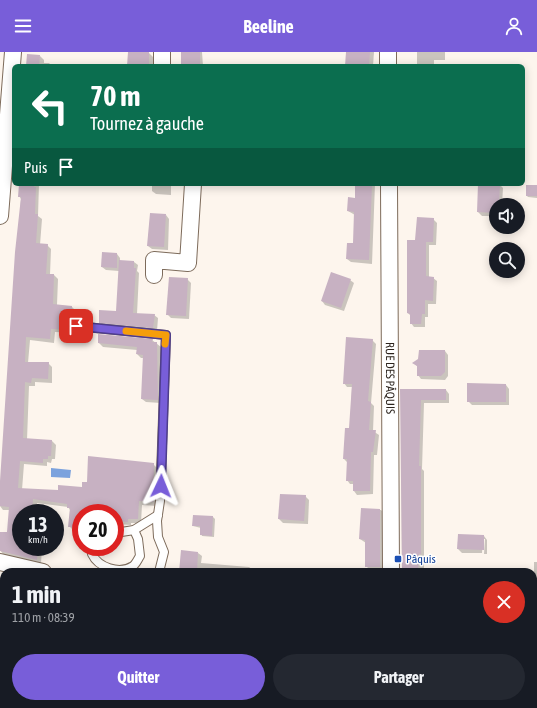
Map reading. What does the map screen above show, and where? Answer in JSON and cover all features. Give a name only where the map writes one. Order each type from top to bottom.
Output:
[{"type":"street","points":[[0,216],[1,176],[13,52]]},
{"type":"street","points":[[162,52],[162,64]]},
{"type":"street","points":[[388,52],[388,64]]},
{"type":"street","points":[[154,275],[154,260],[188,263],[192,186]]},
{"type":"street","name":"RUE DES PÂQUIS","points":[[389,186],[391,568]]},
{"type":"street","points":[[0,562],[26,568]]},
{"type":"lane","points":[[76,326],[166,335],[158,515],[158,538],[164,552],[160,568]]},
{"type":"lane","points":[[124,531],[134,530],[158,515]]},
{"type":"lane","points":[[128,568],[133,566],[140,556],[138,539],[134,530]]},
{"type":"lane","points":[[93,556],[95,561],[101,565],[111,568]]},
{"type":"water","points":[[51,468],[71,470],[70,478],[51,477]]},
{"type":"building","points":[[128,52],[149,52],[149,64],[127,64]]},
{"type":"building","points":[[181,52],[200,52],[200,64],[181,64]]},
{"type":"building","points":[[346,52],[370,52],[369,64],[345,64]]},
{"type":"building","points":[[27,54],[40,55],[39,64],[26,64]]},
{"type":"building","points":[[526,185],[537,185],[537,196],[526,196]]},
{"type":"building","points":[[19,186],[36,187],[35,214],[38,214],[36,243],[48,244],[46,274],[54,274],[53,304],[72,306],[72,322],[70,326],[71,330],[51,329],[50,339],[26,337],[25,362],[49,362],[48,379],[32,378],[31,383],[25,382],[23,438],[52,440],[51,456],[48,456],[48,459],[43,459],[43,463],[20,461],[18,488],[58,490],[58,485],[82,487],[82,482],[87,482],[88,456],[154,463],[153,502],[139,501],[138,519],[128,519],[128,522],[124,522],[124,504],[72,504],[72,527],[68,527],[70,508],[67,508],[67,504],[33,499],[33,504],[12,504],[12,554],[0,551],[0,532],[7,532],[9,507],[0,506],[0,481],[15,252],[21,197],[18,197]]},
{"type":"building","points":[[355,186],[372,186],[369,260],[346,259],[347,243],[353,243],[354,212],[347,211],[348,197],[355,198]]},
{"type":"building","points":[[478,186],[500,186],[499,198],[489,198],[489,213],[477,212]]},
{"type":"building","points":[[150,213],[166,214],[164,247],[147,246]]},
{"type":"building","points":[[417,217],[434,218],[433,242],[426,242],[426,276],[434,277],[433,301],[425,300],[425,314],[422,314],[421,324],[410,324],[410,314],[407,313],[407,240],[415,240]]},
{"type":"building","points":[[102,252],[117,253],[117,268],[101,267]]},
{"type":"building","points":[[119,260],[134,261],[134,268],[136,268],[133,313],[155,314],[153,328],[99,323],[99,310],[116,311]]},
{"type":"building","points":[[331,272],[351,279],[341,308],[321,301]]},
{"type":"building","points":[[169,277],[188,278],[186,316],[166,315]]},
{"type":"building","points":[[98,334],[153,339],[152,342],[157,342],[158,400],[141,399],[143,355],[136,354],[137,347],[98,343]]},
{"type":"building","points":[[346,337],[373,339],[368,401],[371,402],[369,430],[376,430],[373,452],[371,452],[370,491],[353,491],[353,481],[346,481],[347,459],[343,459],[345,428],[349,428],[352,384],[343,384]]},
{"type":"building","points":[[419,350],[445,350],[445,372],[441,376],[417,376],[417,366],[412,363],[418,359]]},
{"type":"building","points":[[467,383],[506,384],[506,402],[467,402]]},
{"type":"building","points":[[400,389],[446,389],[446,400],[421,400],[419,466],[421,466],[421,554],[419,554],[418,568],[402,568]]},
{"type":"building","points":[[280,494],[306,495],[304,521],[278,519]]},
{"type":"building","points":[[361,508],[380,509],[380,567],[365,567],[365,540],[359,539]]},
{"type":"building","points":[[193,515],[213,516],[212,536],[200,535],[200,526],[192,526]]},
{"type":"building","points":[[458,534],[484,535],[484,550],[457,549]]},
{"type":"building","points":[[181,550],[198,552],[197,568],[179,568]]},
{"type":"building","points":[[21,556],[37,556],[37,560]]},
{"type":"slow traffic","points":[[126,331],[166,335],[165,344]]},
{"type":"place","name":"Pâquis","points":[[398,559]]},
{"type":"route","points":[[76,326],[166,335],[161,486]]}]
